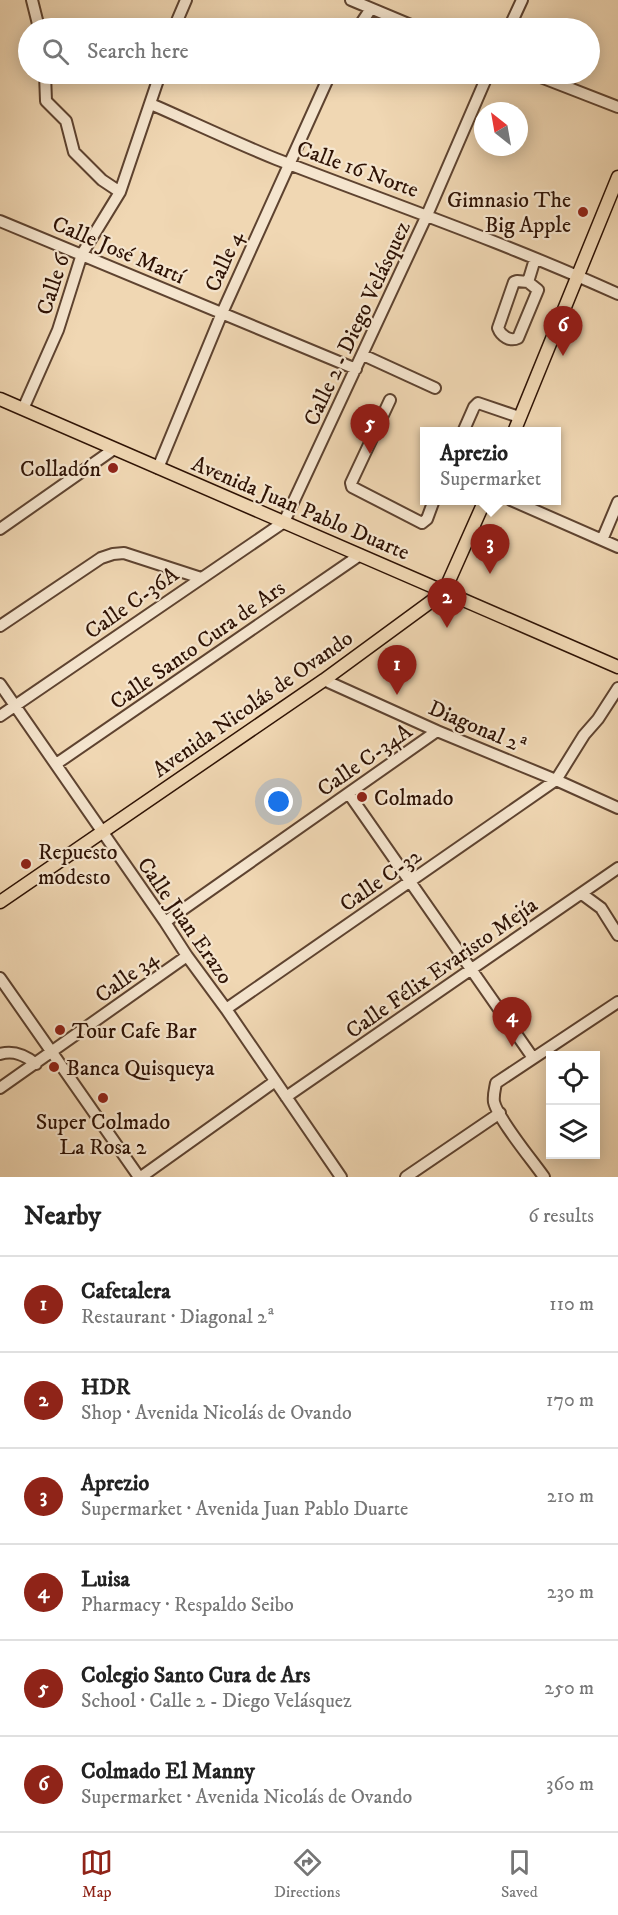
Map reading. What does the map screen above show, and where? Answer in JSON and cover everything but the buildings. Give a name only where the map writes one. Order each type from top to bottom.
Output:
[{"type":"main road","points":[[516,427],[618,177]]},
{"type":"main road","name":"Avenida Juan Pablo Duarte","points":[[0,399],[618,667]]},
{"type":"main road","name":"Avenida Nicolás de Ovando","points":[[1,899],[324,680],[444,592],[483,505]]},
{"type":"street","points":[[32,0],[36,18]]},
{"type":"street","points":[[178,18],[186,0]]},
{"type":"street","points":[[351,0],[391,18]]},
{"type":"street","points":[[514,18],[522,0]]},
{"type":"street","points":[[365,18],[370,10]]},
{"type":"street","points":[[45,84],[46,101],[66,121],[74,152],[102,180],[120,192]]},
{"type":"street","name":"Calle 6","points":[[23,409],[58,330],[82,254],[120,192],[157,84]]},
{"type":"street","name":"Calle 4","points":[[158,468],[222,313],[325,84]]},
{"type":"street","name":"Calle 2 - Diego Velásquez","points":[[284,522],[427,215],[484,84]]},
{"type":"street","points":[[559,84],[618,107]]},
{"type":"street","name":"Calle 16 Norte","points":[[151,104],[288,163],[427,215],[618,294]]},
{"type":"street","name":"Calle José Martí","points":[[0,221],[356,369]]},
{"type":"street","points":[[528,282],[535,259]]},
{"type":"street","points":[[517,280],[528,282],[538,290],[518,338],[509,339],[500,333],[498,328],[514,282],[517,280]]},
{"type":"street","points":[[363,355],[435,388]]},
{"type":"street","points":[[390,400],[351,483],[352,487],[422,523],[427,519],[432,505]]},
{"type":"street","points":[[465,427],[478,403],[519,417]]},
{"type":"street","points":[[0,529],[114,449]]},
{"type":"street","points":[[602,540],[618,502]]},
{"type":"street","points":[[520,505],[618,547]]},
{"type":"street","name":"Calle C-36A","points":[[0,716],[284,522]]},
{"type":"street","points":[[0,626],[100,558],[113,554],[124,553],[201,578]]},
{"type":"street","name":"Calle Santo Cura de Ars","points":[[56,764],[360,555]]},
{"type":"street","name":"Diagonal 2ª","points":[[324,680],[618,808]]},
{"type":"street","name":"Calle Juan Erazo","points":[[0,684],[341,1177]]},
{"type":"street","points":[[556,780],[584,735],[598,719],[618,688]]},
{"type":"street","name":"Calle C-34A","points":[[165,922],[437,731]]},
{"type":"street","name":"Calle C-32","points":[[226,1009],[556,780]]},
{"type":"street","points":[[349,794],[533,1058]]},
{"type":"street","name":"Calle Félix Evaristo Mejía","points":[[286,1097],[618,868]]},
{"type":"street","points":[[582,894],[602,908],[618,935]]},
{"type":"street","name":"Calle 34","points":[[0,1088],[187,956]]},
{"type":"street","points":[[0,978],[140,1177],[274,1082]]},
{"type":"street","points":[[544,1177],[494,1102],[496,1083],[618,1002]]},
{"type":"street","points":[[0,1054],[11,1051],[29,1058],[36,1064]]},
{"type":"street","points":[[406,1177],[500,1113]]},
{"type":"place","name":"Gimnasio The Big Apple","points":[[583,212]]},
{"type":"place","name":"Colmado El Manny","points":[[563,356]]},
{"type":"place","name":"Colegio Santo Cura de Ars","points":[[370,454]]},
{"type":"place","name":"Colladón","points":[[113,468]]},
{"type":"place","name":"Aprezio","points":[[490,574]]},
{"type":"place","name":"HDR","points":[[447,628]]},
{"type":"place","name":"Cafetalera","points":[[397,695]]},
{"type":"place","name":"Colmado","points":[[362,797]]},
{"type":"place","name":"Repuesto modesto","points":[[26,864]]},
{"type":"place","name":"Tour Cafe Bar","points":[[60,1030]]},
{"type":"place","name":"Luisa","points":[[512,1047]]},
{"type":"place","name":"Banca Quisqueya","points":[[54,1067]]},
{"type":"place","name":"Super Colmado La Rosa 2","points":[[103,1098]]}]
